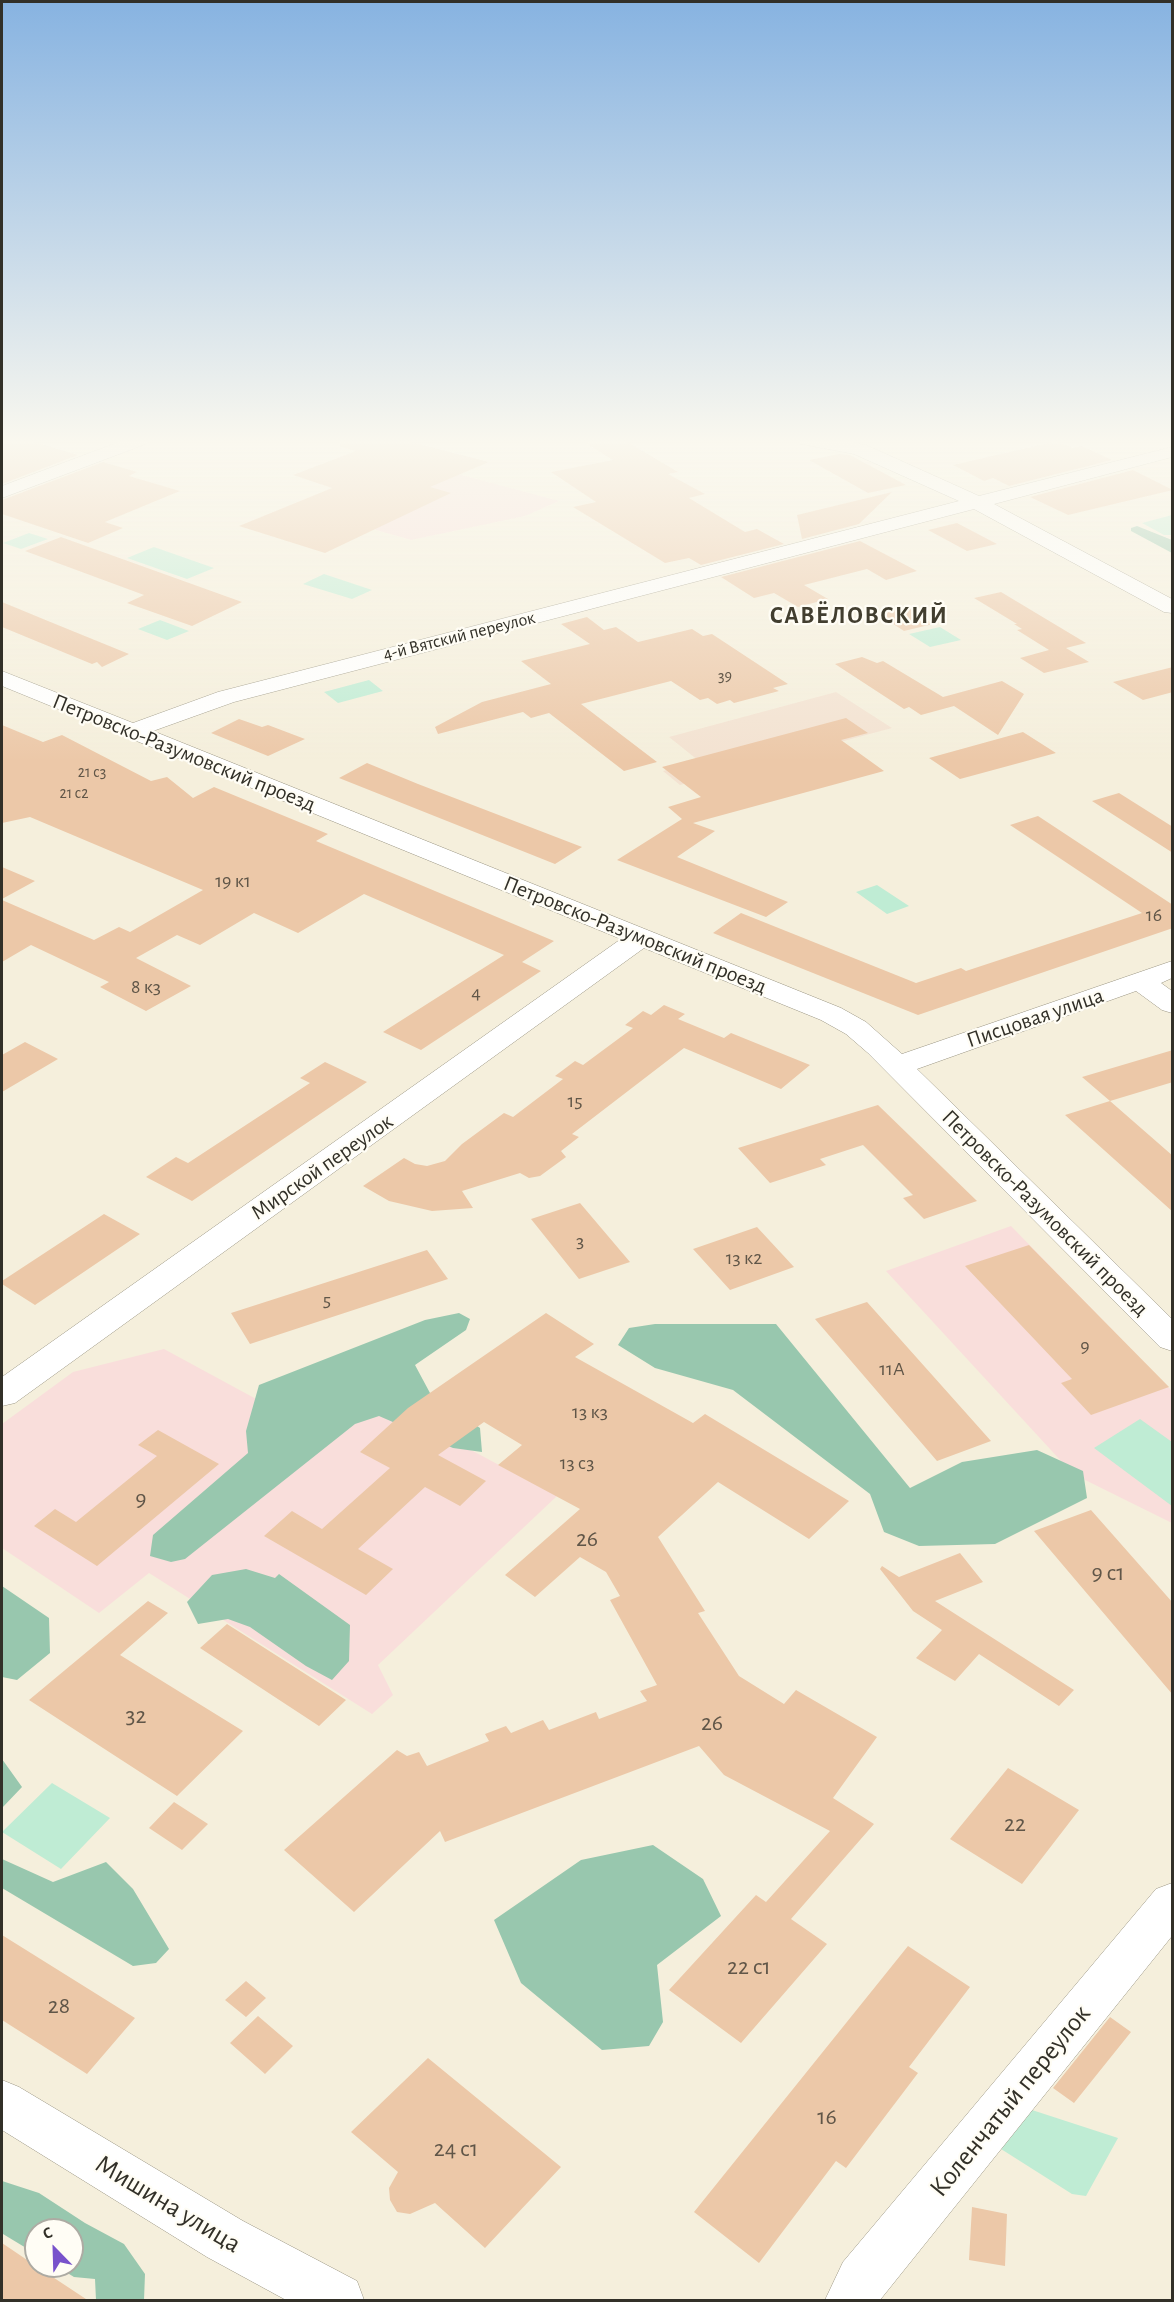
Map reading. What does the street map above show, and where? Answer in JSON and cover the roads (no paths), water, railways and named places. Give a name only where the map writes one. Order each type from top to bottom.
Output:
[{"type":"street","name":"4-й Вятский переулок","points":[[132,732],[170,715],[237,694],[805,547]]},
{"type":"street","points":[[1061,547],[1173,607]]},
{"type":"street","name":"Петровско-Разумовский проезд","points":[[2,678],[831,1014],[856,1028],[1173,1339]]},
{"type":"street","name":"Мирской переулок","points":[[2,1394],[641,937]]},
{"type":"street","name":"Писцовая улица","points":[[897,1066],[1173,969]]},
{"type":"street","points":[[1140,981],[1173,1004]]},
{"type":"street","name":"Коленчатый переулок","points":[[851,2301],[862,2281],[1173,1903]]},
{"type":"street","name":"Мишина улица","points":[[2,2103],[225,2239],[338,2301]]},
{"type":"district","name":"САВЁЛОВСКИЙ","points":[[859,616]]}]
